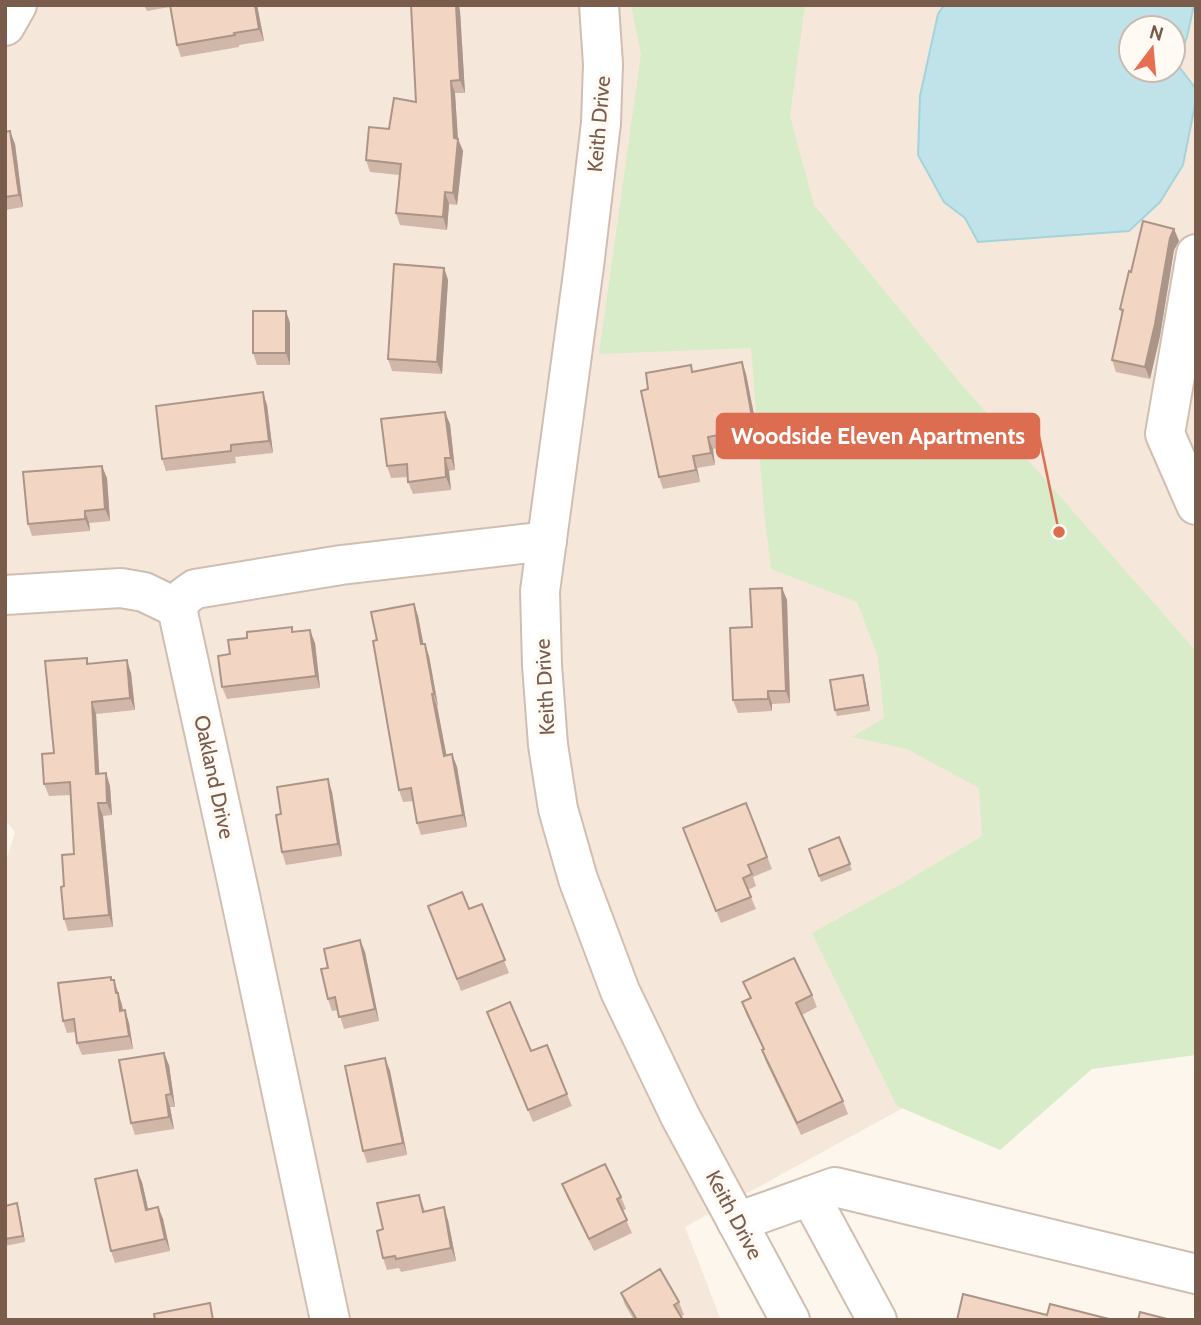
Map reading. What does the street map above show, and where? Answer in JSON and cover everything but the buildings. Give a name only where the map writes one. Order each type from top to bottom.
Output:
[{"type":"street","points":[[5,26],[17,5]]},
{"type":"street","name":"Keith Drive","points":[[599,5],[603,64],[601,123],[540,591],[548,745],[558,809],[578,879],[620,991],[680,1116],[790,1320]]},
{"type":"street","points":[[1196,254],[1165,434],[1196,505]]},
{"type":"street","points":[[5,595],[121,588],[145,592],[177,608],[184,597],[195,589],[341,565],[547,541]]},
{"type":"street","name":"Oakland Drive","points":[[177,608],[330,1320]]},
{"type":"street","points":[[737,1223],[835,1187],[1196,1274]]},
{"type":"street","points":[[810,1196],[877,1320]]},
{"type":"shaded area","points":[[5,5],[1196,5],[1196,954],[1191,951],[685,1227],[721,1320],[5,1320],[5,864],[15,832],[5,820]]},
{"type":"green space","points":[[631,5],[805,5],[790,116],[814,205],[961,384],[1196,651],[1196,1055],[1092,1069],[1000,1150],[897,1106],[812,933],[982,836],[979,788],[907,749],[852,737],[884,718],[878,657],[857,602],[771,569],[751,348],[599,354],[641,54]]},
{"type":"water","points":[[944,5],[1194,5],[1187,37],[1187,14],[1117,14],[1117,84],[1187,84],[1187,77],[1196,89],[1183,165],[1160,202],[1129,231],[978,242],[965,218],[944,202],[918,155],[920,96],[938,14]]},
{"type":"place","name":"Woodside Eleven Apartments","points":[[1059,532]]}]
